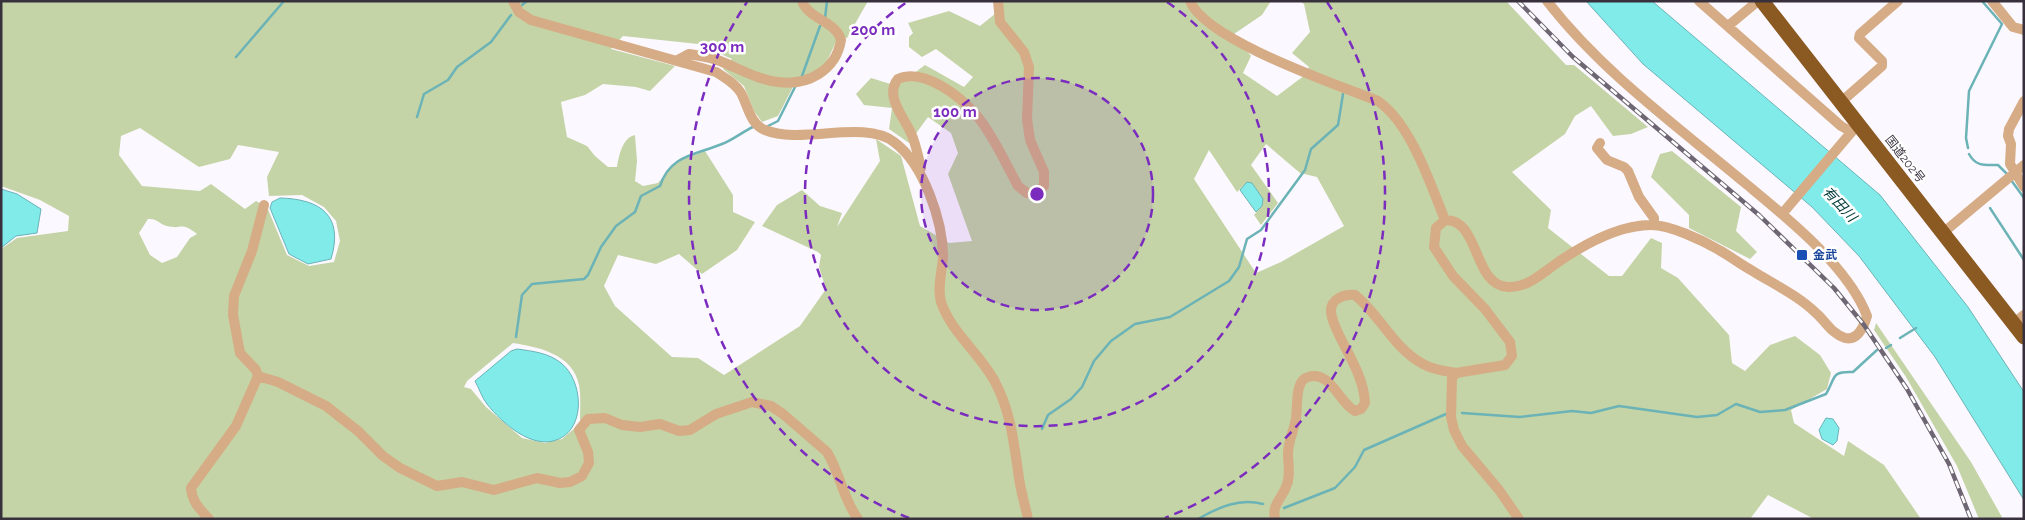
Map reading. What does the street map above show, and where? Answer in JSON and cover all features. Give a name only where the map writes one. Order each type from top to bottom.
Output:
[{"type":"highway","name":"国道202号","points":[[1760,1],[1841,102],[1855,128],[2019,319],[2024,337]]},
{"type":"street","points":[[513,1],[519,12],[531,20],[716,72],[731,81],[741,93],[753,120],[762,129],[777,134],[794,136],[825,133],[881,135],[893,141],[905,151],[918,172],[940,227],[943,257],[940,300],[945,313],[955,329],[982,360],[1004,400],[1011,424],[1019,480],[1028,519]]},
{"type":"street","points":[[678,60],[690,54],[717,60],[777,82],[801,82],[821,74],[829,67],[841,40],[836,30],[805,8],[802,1]]},
{"type":"street","points":[[918,172],[921,168],[912,134],[894,101],[892,91],[898,79],[911,75],[925,78],[940,87],[966,104],[979,117],[1018,186],[1027,193],[1034,194],[1044,186],[1044,172],[1030,140],[1027,119],[1029,67],[1024,52],[1000,22],[998,1]]},
{"type":"street","points":[[1190,1],[1199,14],[1213,25],[1250,48],[1288,66],[1378,101],[1386,107],[1398,120],[1412,145],[1445,220]]},
{"type":"street","points":[[1445,220],[1458,223],[1466,230],[1482,266],[1493,280],[1506,287],[1524,286],[1575,251],[1619,231],[1634,226],[1654,225],[1696,238],[1718,249],[1804,302],[1829,329],[1846,338],[1854,338],[1864,325],[1867,316],[1858,298],[1811,240],[1604,64],[1547,1]]},
{"type":"street","points":[[1699,1],[1841,126],[1855,128]]},
{"type":"street","points":[[1728,26],[1760,1]]},
{"type":"street","points":[[1841,102],[1882,66],[1882,61],[1858,38],[1860,34],[1898,1]]},
{"type":"street","points":[[1992,1],[2013,27],[2024,30]]},
{"type":"street","points":[[2024,101],[2009,129],[2010,174],[2024,187]]},
{"type":"street","points":[[1782,214],[1855,128]]},
{"type":"street","points":[[1600,143],[1597,148],[1607,160],[1624,167],[1628,171],[1639,197],[1654,218],[1654,225]]},
{"type":"street","points":[[1944,232],[2010,174],[2024,165]]},
{"type":"street","points":[[209,519],[196,505],[191,488],[236,426],[258,376],[256,370],[240,352],[233,315],[234,296],[252,251],[264,205]]},
{"type":"street","points":[[1275,519],[1274,505],[1286,488],[1289,475],[1288,451],[1297,418],[1299,387],[1302,380],[1307,377],[1316,376],[1329,382],[1349,407],[1355,410],[1361,409],[1365,402],[1354,364],[1334,324],[1330,311],[1334,302],[1341,296],[1355,295],[1366,303],[1400,345],[1418,361],[1439,370],[1456,373],[1505,365],[1509,362],[1512,349],[1510,342],[1485,310],[1453,276],[1434,247],[1436,228],[1445,220]]},
{"type":"street","points":[[1456,373],[1452,378],[1451,386],[1454,430],[1462,446],[1499,490],[1519,519]]},
{"type":"street","points":[[258,376],[278,382],[326,406],[358,431],[382,456],[400,468],[437,486],[462,482],[494,490],[537,478],[560,483],[570,482],[582,476],[589,463],[588,452],[579,430],[588,419],[605,418],[622,425],[640,428],[660,424],[679,431],[690,430],[716,414],[752,402],[771,406],[827,452],[832,460],[838,481],[858,519]]},
{"type":"green space","points":[[1,1],[868,1],[847,38],[837,40],[824,67],[797,79],[778,116],[762,122],[754,111],[744,86],[723,69],[732,59],[698,44],[623,36],[611,49],[675,66],[650,91],[636,87],[603,84],[585,95],[561,102],[567,137],[587,146],[608,167],[617,167],[624,144],[635,135],[637,161],[635,181],[643,186],[658,183],[676,162],[705,151],[733,195],[733,212],[755,222],[737,250],[702,274],[679,254],[656,264],[618,255],[604,286],[615,306],[672,357],[698,358],[724,375],[800,326],[826,289],[819,267],[821,255],[818,252],[762,226],[777,205],[802,190],[820,206],[842,213],[837,227],[880,161],[876,139],[901,156],[920,226],[949,243],[972,241],[948,174],[958,153],[951,133],[928,117],[909,143],[889,129],[892,108],[864,105],[856,94],[871,78],[897,86],[925,65],[964,87],[973,77],[936,49],[922,57],[909,47],[909,37],[913,33],[908,23],[949,11],[980,26],[1001,9],[1001,1],[1271,1],[1262,15],[1234,34],[1251,56],[1243,73],[1277,96],[1305,75],[1309,67],[1292,53],[1310,32],[1304,4],[1300,1],[1506,1],[1566,65],[1574,65],[1648,127],[1631,134],[1613,136],[1591,106],[1575,116],[1565,134],[1512,172],[1551,210],[1548,228],[1609,276],[1622,276],[1651,238],[1662,243],[1661,268],[1678,278],[1729,335],[1732,363],[1745,371],[1770,345],[1795,336],[1820,355],[1831,373],[1827,389],[1791,410],[1794,423],[1844,456],[1848,441],[1884,465],[1921,519],[1814,519],[1768,495],[1750,519],[1,519],[1,249],[17,238],[68,231],[69,216],[40,200],[1,186]],"holes":[[[140,128],[199,167],[230,159],[238,145],[279,152],[267,177],[269,196],[302,195],[324,207],[336,221],[340,241],[334,262],[309,266],[287,255],[267,207],[256,201],[245,209],[211,184],[200,191],[142,186],[119,155],[121,136]],[[1266,144],[1300,173],[1317,177],[1344,226],[1281,262],[1256,273],[1194,179],[1209,150],[1237,192],[1247,182],[1252,183],[1263,199],[1262,206],[1254,215],[1261,225],[1278,203],[1251,165]],[[148,219],[151,219],[167,226],[184,227],[197,234],[190,238],[177,257],[162,263],[150,255],[139,233]],[[513,343],[533,347],[553,354],[570,366],[580,389],[580,421],[597,414],[577,426],[562,439],[545,443],[522,438],[486,407],[471,389],[464,387],[467,381]]]},
{"type":"green space","points":[[1672,151],[1741,207],[1736,231],[1757,252],[1750,259],[1689,228],[1689,215],[1651,177],[1660,154]]},
{"type":"green space","points":[[1876,323],[1971,462],[2003,519],[1979,519],[1957,466],[1906,377],[1874,330]]},
{"type":"water","name":"有田川","points":[[1586,1],[1652,1],[1880,195],[1968,307],[2024,392],[2024,500],[1935,357],[1859,256],[1812,207],[1643,64]]},
{"type":"water","points":[[1247,182],[1252,183],[1263,199],[1262,206],[1256,212],[1240,190]]},
{"type":"water","points":[[1,189],[17,194],[41,209],[37,233],[16,236],[1,248]]},
{"type":"water","points":[[280,198],[307,202],[318,206],[326,213],[334,231],[331,259],[308,264],[289,254],[270,208],[272,202]]},
{"type":"water","points":[[517,349],[551,357],[568,370],[573,380],[577,391],[577,413],[574,424],[568,433],[559,439],[549,442],[539,441],[529,438],[510,427],[487,404],[475,381],[511,351]]},
{"type":"water","points":[[1826,418],[1833,419],[1839,428],[1837,441],[1833,445],[1822,439],[1819,430]]},
{"type":"waterway","points":[[236,57],[284,1]]},
{"type":"waterway","points":[[522,5],[527,1]]},
{"type":"waterway","points":[[825,18],[827,1]]},
{"type":"waterway","points":[[1968,148],[1966,138],[1969,91],[2002,24],[1982,1]]},
{"type":"waterway","points":[[417,117],[424,94],[448,80],[457,67],[491,42],[511,15]]},
{"type":"waterway","points":[[802,76],[820,26]]},
{"type":"waterway","points":[[768,126],[778,121],[796,85]]},
{"type":"waterway","points":[[1042,429],[1048,415],[1071,399],[1082,387],[1094,361],[1111,341],[1135,324],[1170,317],[1229,281],[1239,267],[1247,239],[1261,230],[1305,170],[1311,149],[1338,125],[1343,94]]},
{"type":"waterway","points":[[516,337],[522,295],[532,284],[584,279],[588,275],[601,247],[616,226],[635,212],[641,196],[660,186],[670,168],[693,154],[726,142],[753,127]]},
{"type":"waterway","points":[[1969,154],[1978,163],[1998,165],[2008,175]]},
{"type":"waterway","points":[[2011,180],[2024,198]]},
{"type":"waterway","points":[[1990,208],[2024,260]]},
{"type":"waterway","points":[[1900,338],[1916,328]]},
{"type":"waterway","points":[[1886,348],[1891,345]]},
{"type":"waterway","points":[[1462,413],[1520,417],[1572,411],[1591,413],[1619,406],[1697,417],[1717,415],[1736,404],[1760,412],[1785,410],[1826,394],[1837,374],[1853,372],[1877,350]]},
{"type":"waterway","points":[[1284,508],[1335,488],[1355,467],[1364,450],[1446,414]]},
{"type":"waterway","points":[[1198,519],[1237,503],[1254,502],[1263,504]]},
{"type":"railway","points":[[1518,1],[1573,57],[1759,215],[1834,288],[1864,325],[1907,389],[1949,464],[1971,519]]},
{"type":"place","name":"金武","points":[[1802,255]]}]
